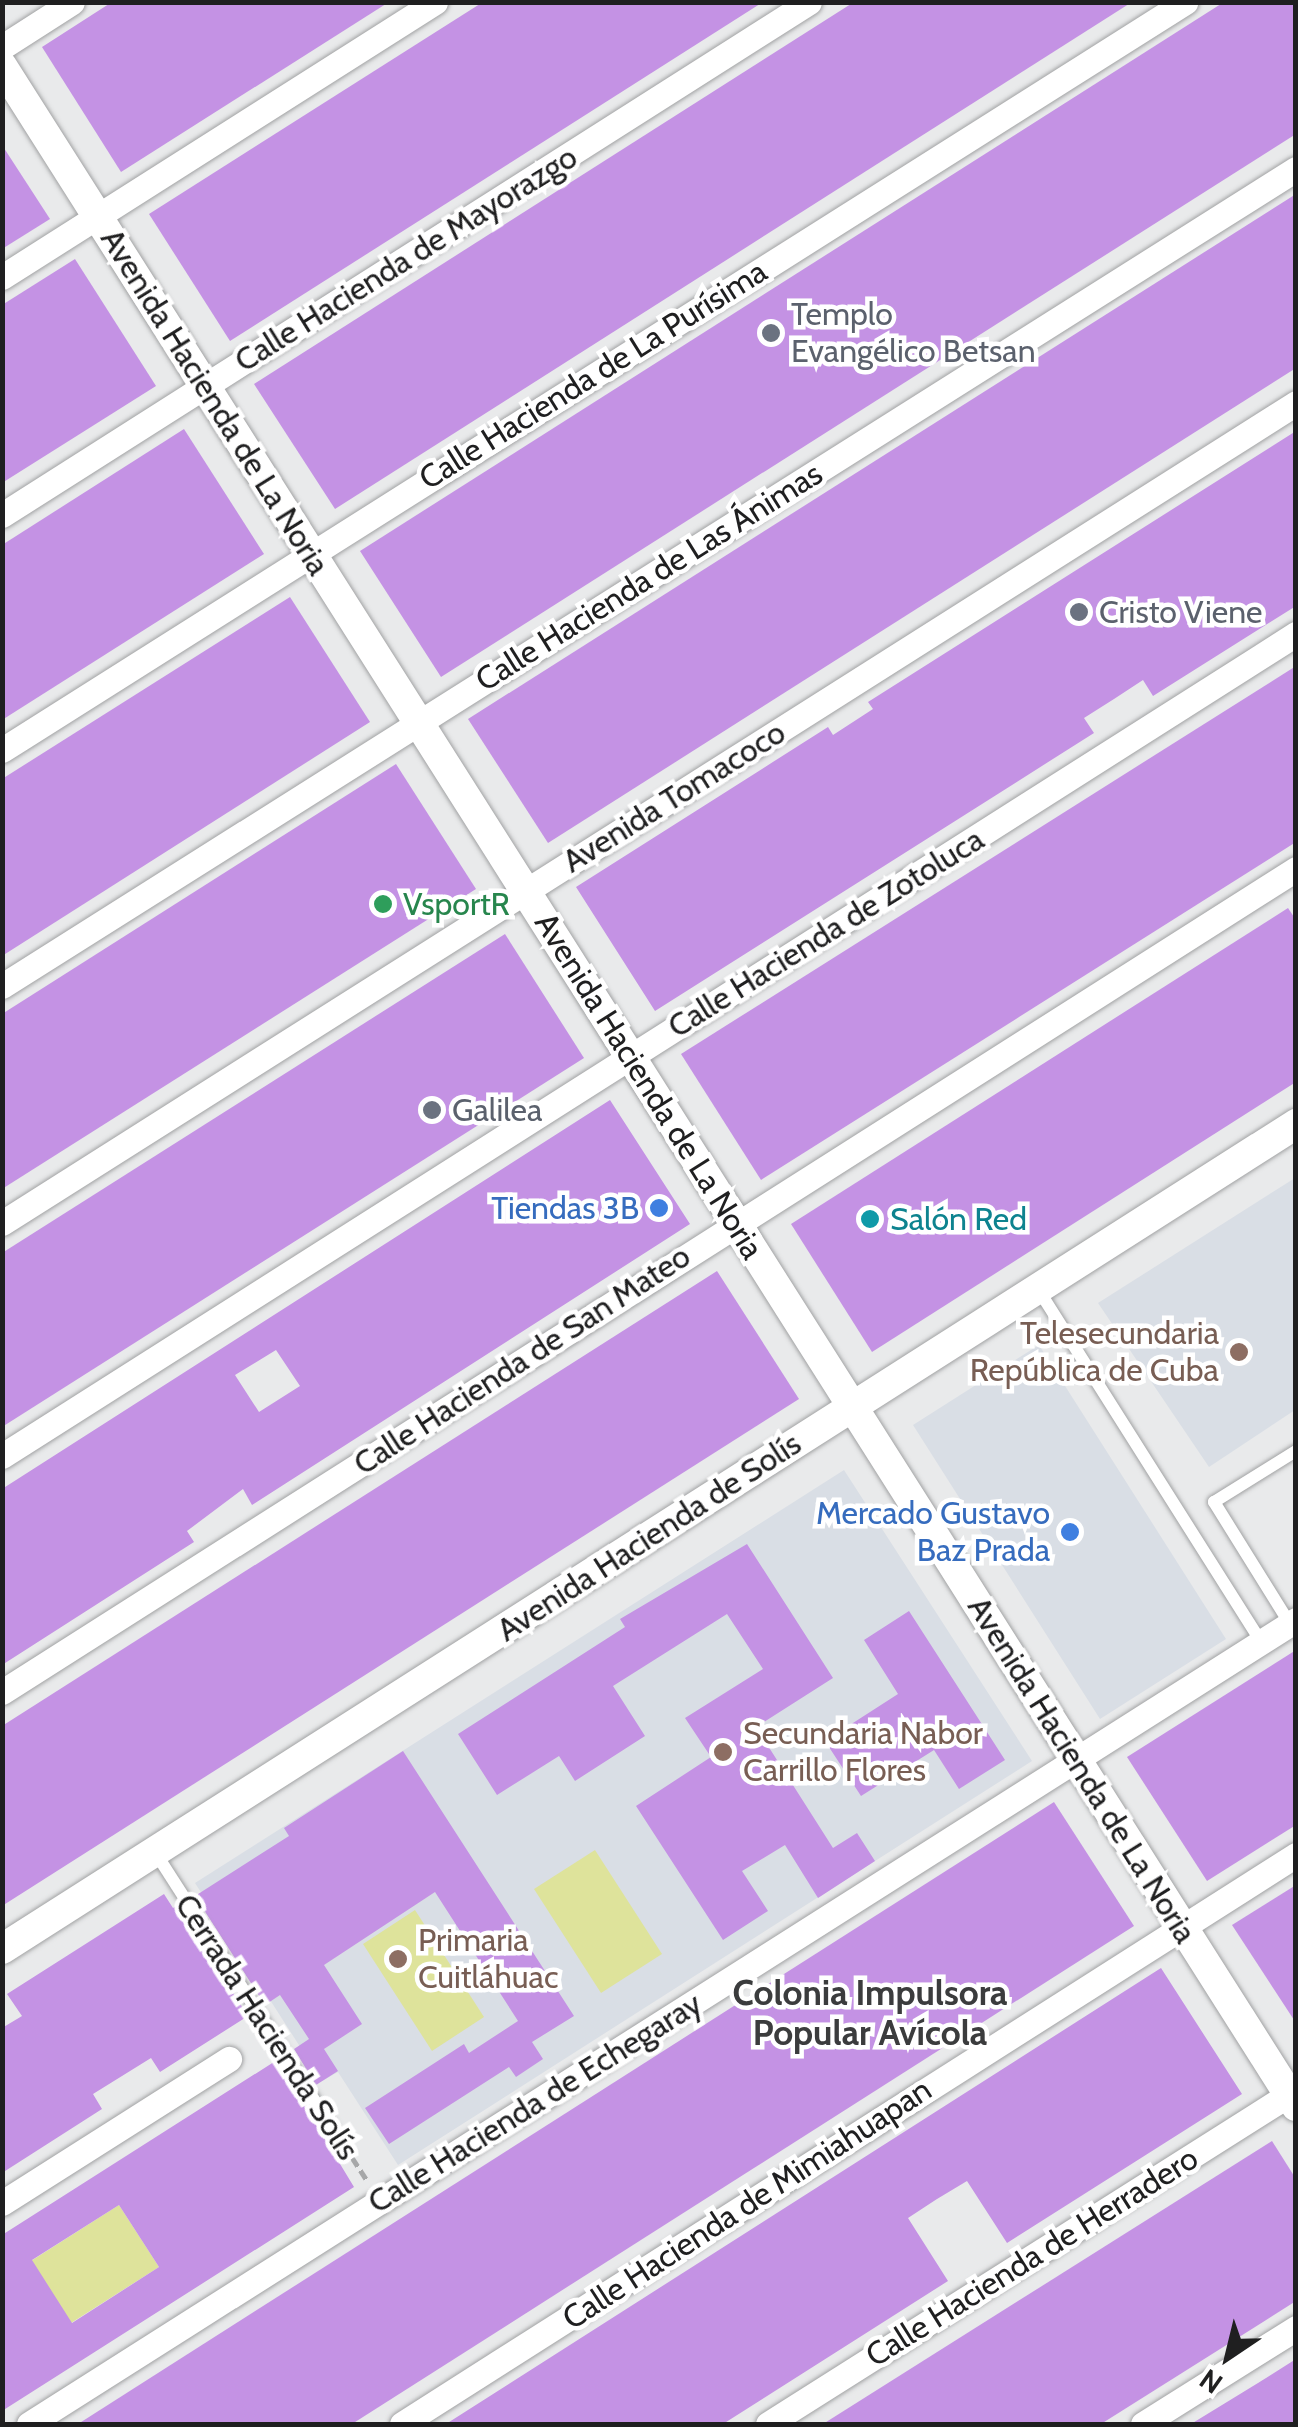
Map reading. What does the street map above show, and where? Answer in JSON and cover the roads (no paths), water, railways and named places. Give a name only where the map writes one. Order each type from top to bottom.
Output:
[{"type":"street","points":[[2,46],[72,2]]},
{"type":"street","points":[[2,277],[436,2]]},
{"type":"street","name":"Calle Hacienda de Mayorazgo","points":[[2,516],[809,2]]},
{"type":"street","name":"Calle Hacienda de La Purísima","points":[[2,750],[1185,2]]},
{"type":"street","name":"Avenida Hacienda de La Noria","points":[[2,66],[1293,2097]]},
{"type":"street","name":"Calle Hacienda de Las Ánimas","points":[[2,986],[1296,170]]},
{"type":"street","name":"Avenida Tomacoco","points":[[2,1223],[1296,403]]},
{"type":"street","name":"Calle Hacienda de Zotoluca","points":[[2,1456],[1296,634]]},
{"type":"street","name":"Calle Hacienda de San Mateo","points":[[2,1692],[1296,869]]},
{"type":"street","name":"Avenida Hacienda de Solís","points":[[2,1950],[1296,1124]]},
{"type":"street","name":"Calle Hacienda de Echegaray","points":[[28,2424],[1293,1622]]},
{"type":"street","name":"Calle Hacienda de Mimiahuapan","points":[[402,2424],[1296,1854]]},
{"type":"street","points":[[2,2204],[229,2058]]},
{"type":"street","name":"Calle Hacienda de Herradero","points":[[768,2424],[1293,2097]]},
{"type":"street","points":[[1143,2424],[1296,2328]]},
{"type":"lane","points":[[1038,1289],[1262,1642]]},
{"type":"lane","points":[[1293,1622],[1214,1502],[1296,1451]]},
{"type":"lane","name":"Cerrada Hacienda Solís","points":[[155,1852],[332,2128]]},
{"type":"place","name":"Templo Evangélico Betsan","points":[[771,333]]},
{"type":"place","name":"Cristo Viene","points":[[1079,612]]},
{"type":"place","name":"VsportR","points":[[383,904]]},
{"type":"place","name":"Galilea","points":[[432,1110]]},
{"type":"place","name":"Tiendas 3B","points":[[659,1208]]},
{"type":"place","name":"Salón Red","points":[[870,1219]]},
{"type":"place","name":"Telesecundaria República de Cuba","points":[[1239,1352]]},
{"type":"place","name":"Mercado Gustavo Baz Prada","points":[[1070,1532]]},
{"type":"place","name":"Secundaria Nabor Carrillo Flores","points":[[723,1752]]},
{"type":"place","name":"Primaria Cuitláhuac","points":[[398,1959]]},
{"type":"district","name":"Colonia Impulsora Popular Avícola","points":[[870,2013]]}]
